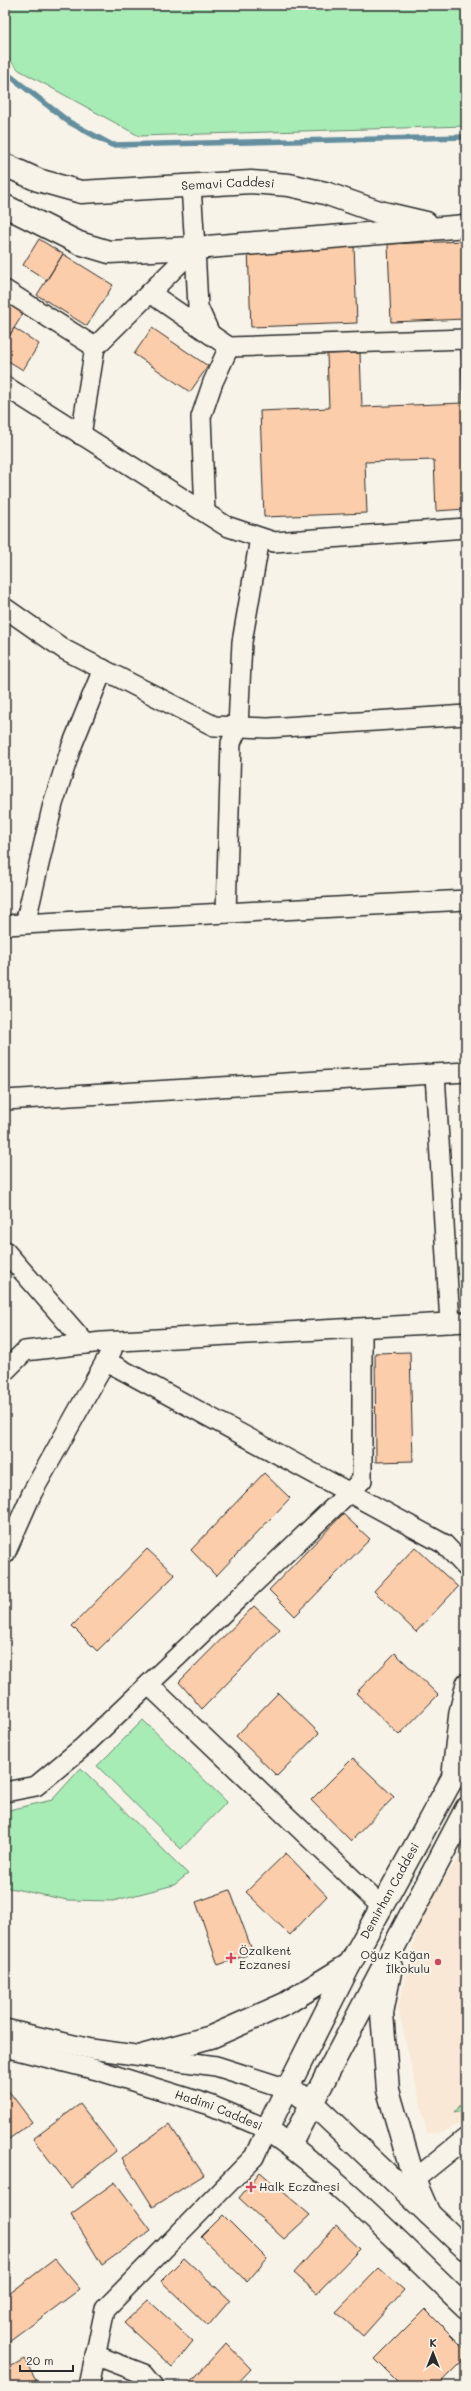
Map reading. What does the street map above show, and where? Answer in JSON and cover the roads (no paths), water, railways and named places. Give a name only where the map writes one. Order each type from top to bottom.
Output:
[{"type":"main road","name":"Semavi Caddesi","points":[[5,165],[38,180],[81,192],[251,182],[289,185],[326,193],[379,212],[460,223]]},
{"type":"main road","name":"Semavi Caddesi","points":[[5,206],[79,243],[109,252],[195,248],[460,223]]},
{"type":"main road","name":"Demirhan Caddesi","points":[[267,2129],[350,1964],[451,1781],[466,1764]]},
{"type":"main road","points":[[290,2145],[466,1809]]},
{"type":"main road","points":[[394,1946],[382,2013],[388,2090],[414,2180],[429,2214]]},
{"type":"main road","points":[[146,2056],[211,2037],[279,2007],[350,1964]]},
{"type":"main road","points":[[288,2089],[312,2103],[466,2249]]},
{"type":"main road","name":"Hadimi Caddesi","points":[[267,2129],[290,2145],[347,2193],[466,2307]]},
{"type":"street","points":[[191,186],[198,307],[210,334]]},
{"type":"street","points":[[81,435],[94,347],[195,248]]},
{"type":"street","points":[[5,290],[94,347]]},
{"type":"street","points":[[150,293],[229,346],[466,339]]},
{"type":"street","points":[[205,512],[201,417],[213,382],[229,346]]},
{"type":"street","points":[[5,386],[226,526],[260,538],[274,542],[466,528]]},
{"type":"street","points":[[226,914],[231,743],[238,727],[242,642],[260,538]]},
{"type":"street","points":[[5,608],[65,650],[103,668],[214,726],[268,728],[466,715]]},
{"type":"street","points":[[25,924],[53,804],[71,748],[103,668]]},
{"type":"street","points":[[5,925],[466,900]]},
{"type":"street","points":[[5,1100],[466,1072]]},
{"type":"street","points":[[5,1371],[25,1351],[86,1344],[362,1329],[458,1322],[435,1074]]},
{"type":"street","points":[[5,1251],[86,1344]]},
{"type":"street","points":[[5,1792],[36,1786],[84,1747],[348,1491],[362,1480],[362,1329]]},
{"type":"street","points":[[5,1554],[32,1493],[116,1342]]},
{"type":"street","points":[[106,1361],[444,1544],[466,1567]]},
{"type":"street","points":[[451,1781],[460,1712],[466,1683]]},
{"type":"street","points":[[149,1685],[382,1907]]},
{"type":"street","points":[[5,2034],[91,2049],[216,2066],[288,2089]]},
{"type":"street","name":"Hadimi Caddesi","points":[[5,2034],[97,2070],[210,2105],[267,2129]]},
{"type":"street","points":[[89,2386],[105,2309],[254,2157],[267,2129]]},
{"type":"street","points":[[414,2180],[466,2138]]},
{"type":"street","points":[[95,2355],[144,2374],[154,2386]]},
{"type":"waterway","points":[[5,72],[69,122],[112,145],[466,137]]},
{"type":"place","name":"Özalkent Eczanesi","points":[[231,1958]]},
{"type":"place","name":"Oğuz Kağan İlkokulu","points":[[438,1962]]},
{"type":"place","name":"Halk Eczanesi","points":[[251,2187]]}]
